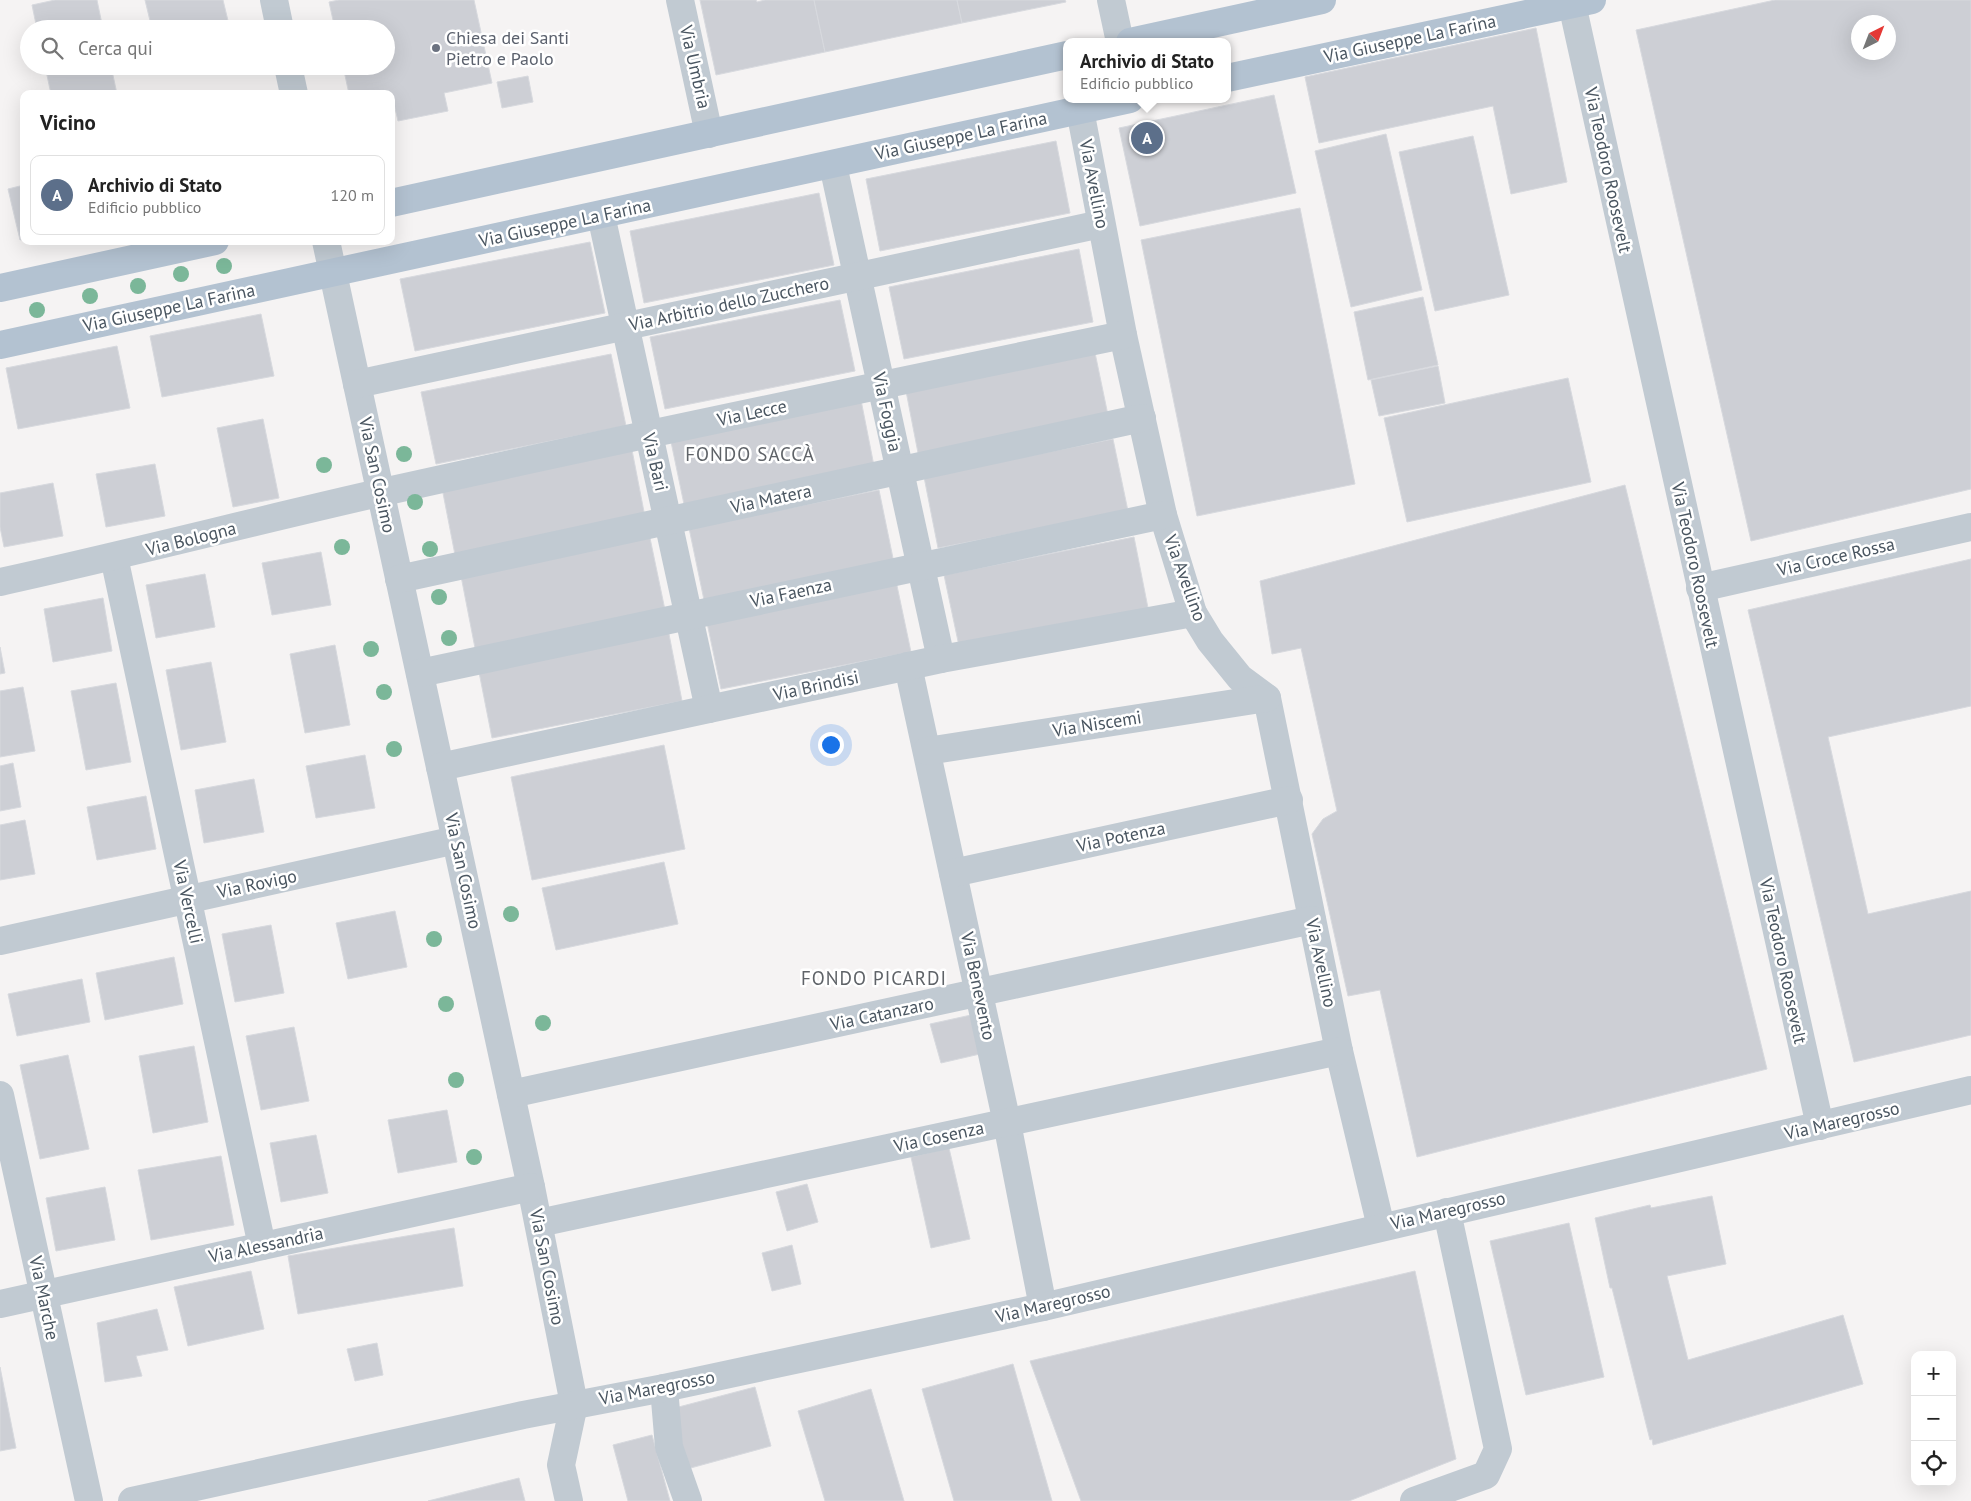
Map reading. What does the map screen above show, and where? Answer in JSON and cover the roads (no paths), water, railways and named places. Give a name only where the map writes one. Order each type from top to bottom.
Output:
[{"type":"main road","points":[[1148,38],[1322,0]]},
{"type":"main road","name":"Via Giuseppe La Farina","points":[[1231,77],[1582,2]]},
{"type":"main road","points":[[395,202],[1063,57]]},
{"type":"main road","name":"Via Giuseppe La Farina","points":[[0,345],[1112,103]]},
{"type":"main road","points":[[0,288],[196,245]]},
{"type":"street","points":[[274,0],[278,20]]},
{"type":"street","name":"Via Umbria","points":[[680,0],[709,134]]},
{"type":"street","points":[[1111,0],[1119,38]]},
{"type":"street","name":"Via Teodoro Roosevelt","points":[[1582,2],[1700,588],[1820,1126]]},
{"type":"street","points":[[290,75],[293,90]]},
{"type":"street","name":"Via Avellino","points":[[1080,110],[1123,335],[1162,514],[1193,613],[1210,641],[1240,678],[1267,698],[1339,1051],[1381,1227]]},
{"type":"street","name":"Via Foggia","points":[[833,165],[941,659]]},
{"type":"street","name":"Via Bari","points":[[601,215],[709,709]]},
{"type":"street","name":"Via Arbitrio dello Zucchero","points":[[357,384],[1101,224]]},
{"type":"street","name":"Via San Cosimo","points":[[327,245],[539,1223],[574,1404],[561,1465],[569,1501]]},
{"type":"street","name":"Via Lecce","points":[[381,492],[1123,335]]},
{"type":"street","name":"Via Matera","points":[[399,579],[1142,418]]},
{"type":"street","name":"Via Bologna","points":[[0,582],[114,557],[381,492]]},
{"type":"street","name":"Via Faenza","points":[[420,673],[1162,514]]},
{"type":"street","name":"Via Croce Rossa","points":[[1700,588],[1971,527]]},
{"type":"street","name":"Via Vercelli","points":[[114,557],[262,1246]]},
{"type":"street","name":"Via Brindisi","points":[[440,767],[941,659],[1193,613]]},
{"type":"street","name":"Via Benevento","points":[[908,666],[1008,1123],[1043,1307]]},
{"type":"street","name":"Via Niscemi","points":[[927,751],[1267,698]]},
{"type":"street","name":"Via Potenza","points":[[953,873],[1289,800]]},
{"type":"street","name":"Via Rovigo","points":[[0,940],[456,840]]},
{"type":"street","name":"Via Catanzaro","points":[[511,1094],[1312,920]]},
{"type":"street","name":"Via Cosenza","points":[[539,1223],[1339,1051]]},
{"type":"street","name":"Via Maregrosso","points":[[132,1501],[574,1404],[664,1388],[1043,1307],[1971,1090]]},
{"type":"street","name":"Via Marche","points":[[0,1095],[89,1501]]},
{"type":"street","name":"Via Alessandria","points":[[0,1304],[531,1187]]},
{"type":"street","points":[[1414,1501],[1486,1475],[1498,1449],[1447,1212]]},
{"type":"street","points":[[664,1388],[669,1447],[688,1501]]},
{"type":"place","name":"Chiesa dei Santi Pietro e Paolo","points":[[436,48]]},
{"type":"place","name":"Archivio di Stato","points":[[1147,138]]},
{"type":"district","name":"FONDO SACCÀ","points":[[750,454]]},
{"type":"district","name":"FONDO PICARDI","points":[[874,978]]}]
